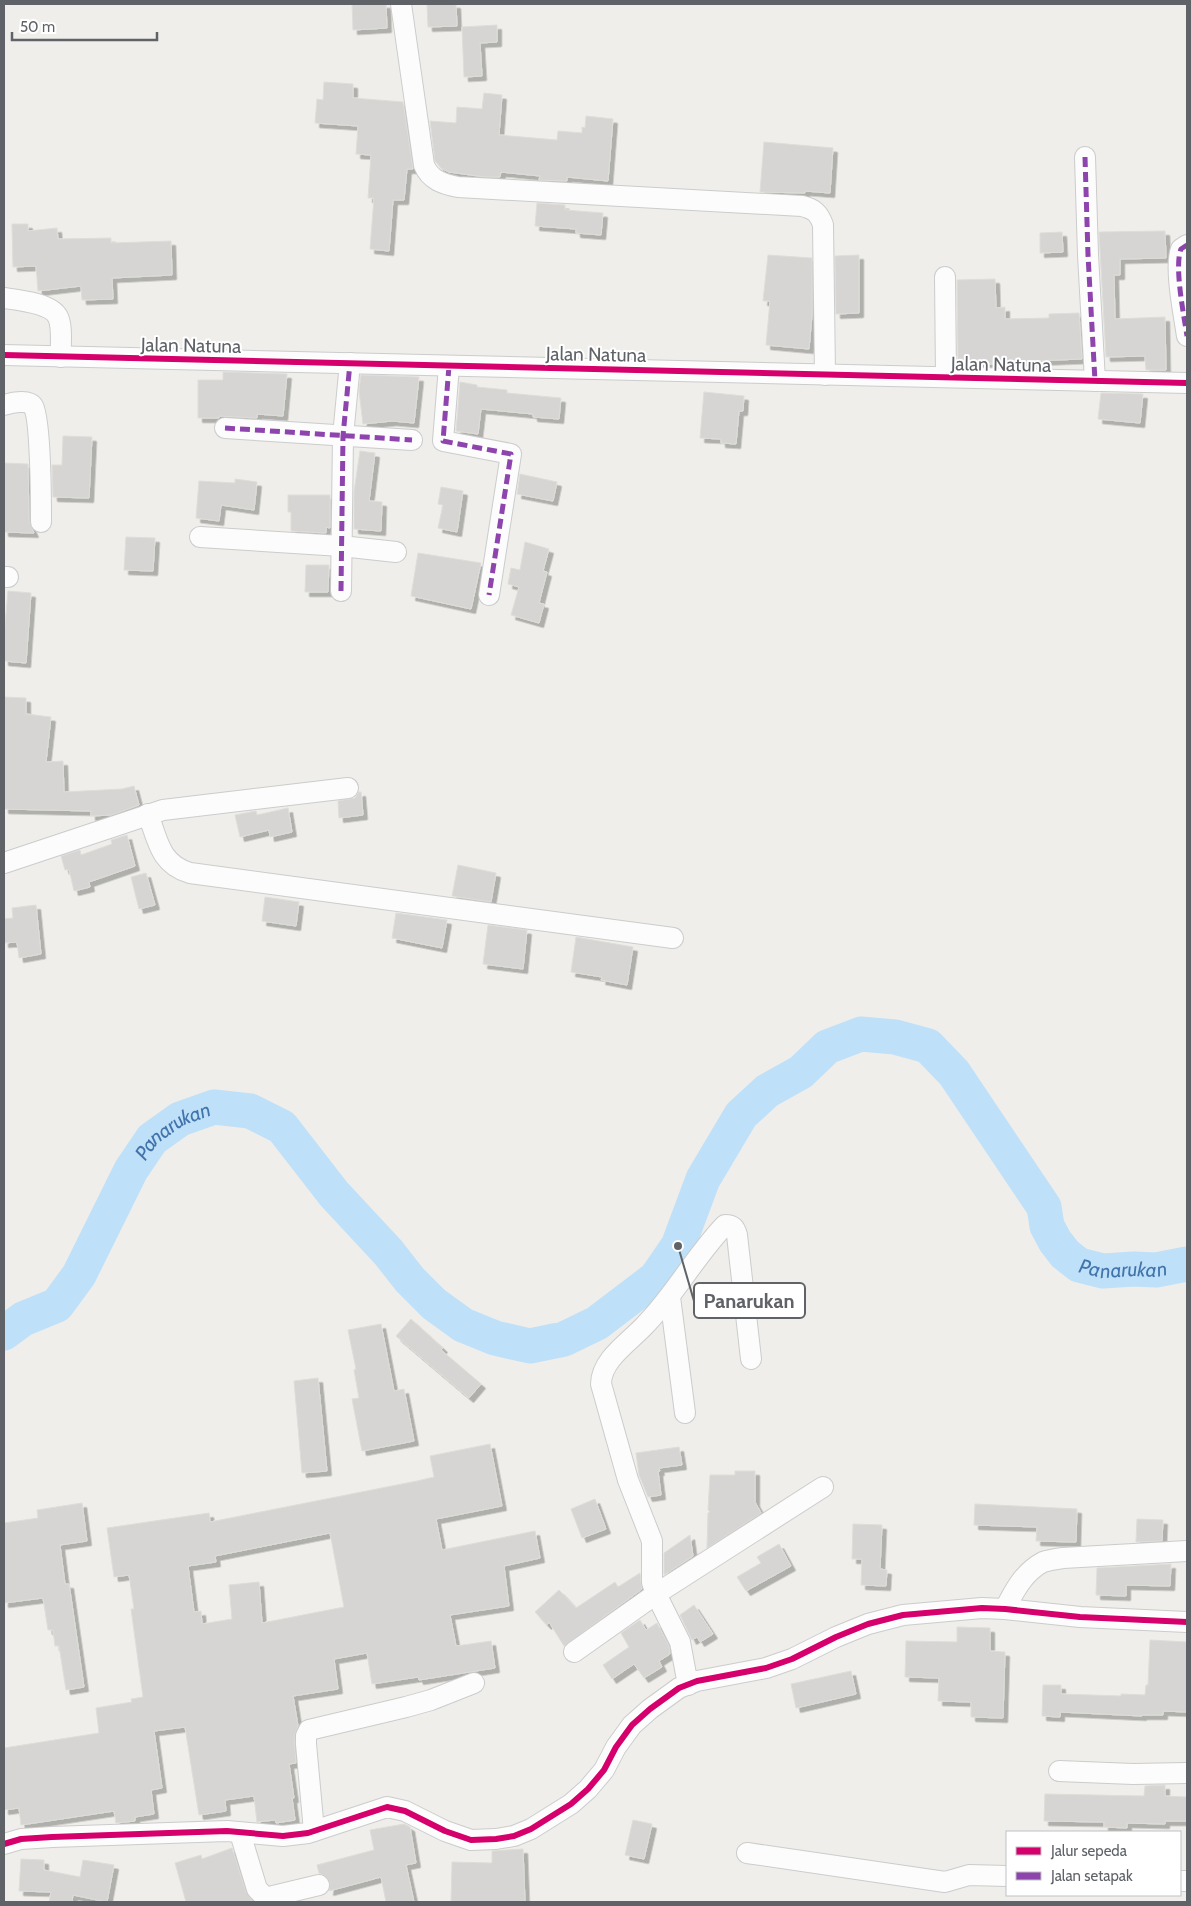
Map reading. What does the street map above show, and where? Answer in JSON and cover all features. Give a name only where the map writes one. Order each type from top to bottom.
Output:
[{"type":"street","points":[[401,4],[424,165],[427,174],[437,181],[458,187],[802,206],[813,209],[820,214],[823,225],[825,375]]},
{"type":"street","points":[[1085,157],[1095,381]]},
{"type":"street","points":[[1187,246],[1181,248],[1179,268],[1187,336]]},
{"type":"street","points":[[945,277],[946,378]]},
{"type":"street","points":[[4,298],[24,300],[50,309],[57,316],[60,324],[61,356]]},
{"type":"street","name":"Jalan Natuna","points":[[4,355],[1187,383]]},
{"type":"street","points":[[341,591],[343,436],[350,363]]},
{"type":"street","points":[[449,366],[443,441],[511,454],[488,595]]},
{"type":"street","points":[[4,404],[24,402],[33,406],[39,454],[42,522]]},
{"type":"street","points":[[224,428],[412,440]]},
{"type":"street","points":[[200,537],[341,546],[396,552]]},
{"type":"street","points":[[4,863],[163,810],[348,788]]},
{"type":"street","points":[[148,814],[166,859],[179,870],[190,873],[673,938]]},
{"type":"street","points":[[688,1685],[680,1642],[656,1594],[651,1574],[652,1540],[628,1480],[601,1384],[602,1378],[611,1360],[670,1297],[725,1225],[735,1228],[751,1360]]},
{"type":"street","points":[[670,1297],[684,1413]]},
{"type":"street","points":[[574,1652],[656,1594],[823,1487]]},
{"type":"street","points":[[1005,1609],[1014,1590],[1028,1573],[1044,1562],[1063,1558],[1187,1551]]},
{"type":"street","points":[[4,1844],[21,1839],[52,1837],[227,1831],[283,1836],[314,1831],[387,1806],[405,1811],[445,1831],[471,1840],[514,1836],[531,1829],[571,1804],[588,1789],[604,1770],[616,1747],[632,1725],[665,1697],[688,1685],[721,1676],[766,1668],[792,1659],[836,1637],[868,1624],[903,1615],[982,1608],[1080,1617],[1187,1622]]},
{"type":"street","points":[[314,1831],[306,1744],[306,1736],[309,1730],[406,1708],[474,1683]]},
{"type":"street","points":[[1060,1772],[1187,1773]]},
{"type":"street","points":[[240,1833],[257,1888],[264,1896],[269,1897],[319,1885]]},
{"type":"street","points":[[747,1853],[945,1882],[969,1875],[1006,1876]]},
{"type":"building","points":[[352,4],[386,4],[387,28],[353,30]]},
{"type":"building","points":[[427,4],[456,4],[457,26],[428,27]]},
{"type":"building","points":[[497,25],[497,42],[480,43],[482,76],[464,77],[462,27]]},
{"type":"building","points":[[324,82],[353,84],[353,98],[403,102],[413,169],[407,169],[404,200],[393,200],[389,251],[370,249],[374,198],[368,198],[371,155],[356,154],[358,126],[315,123],[317,99],[323,100]]},
{"type":"building","points":[[484,93],[502,95],[499,135],[557,140],[558,131],[582,133],[582,127],[585,128],[586,116],[613,119],[608,181],[567,177],[567,181],[539,180],[540,176],[501,172],[500,177],[485,177],[449,172],[441,168],[435,161],[430,121],[456,123],[457,107],[482,109]]},
{"type":"building","points":[[764,142],[833,148],[830,193],[805,191],[805,193],[760,192]]},
{"type":"building","points":[[537,203],[565,205],[565,210],[603,213],[601,235],[576,233],[576,229],[535,226]]},
{"type":"building","points":[[12,224],[28,224],[28,231],[57,228],[58,239],[111,238],[111,243],[171,241],[172,275],[112,278],[113,299],[82,300],[81,286],[38,291],[36,266],[13,267]]},
{"type":"building","points":[[1165,231],[1166,258],[1120,259],[1120,275],[1114,275],[1115,319],[1165,317],[1166,370],[1146,370],[1145,356],[1106,357],[1099,232]]},
{"type":"building","points":[[1062,232],[1063,252],[1040,253],[1040,233]]},
{"type":"building","points":[[768,255],[812,258],[812,315],[809,349],[766,345],[770,301],[763,301]]},
{"type":"building","points":[[859,255],[859,313],[836,314],[835,256]]},
{"type":"building","points":[[995,279],[996,308],[1005,307],[1005,319],[1049,318],[1049,314],[1079,313],[1082,359],[1007,362],[1007,364],[958,364],[957,280]]},
{"type":"building","points":[[223,372],[287,374],[283,416],[257,414],[257,418],[219,416],[219,418],[198,418],[198,380],[223,380]]},
{"type":"building","points":[[361,375],[419,377],[414,423],[392,421],[363,424],[359,391]]},
{"type":"building","points":[[460,382],[477,385],[477,387],[507,390],[507,393],[561,398],[559,419],[533,417],[533,414],[481,409],[478,434],[456,431]]},
{"type":"building","points":[[704,392],[744,396],[743,411],[739,411],[736,444],[721,443],[721,439],[700,438]]},
{"type":"building","points":[[1101,393],[1143,394],[1140,423],[1098,419]]},
{"type":"building","points":[[63,436],[92,437],[89,498],[53,497],[52,465],[62,465]]},
{"type":"building","points":[[360,451],[375,453],[369,501],[382,502],[381,531],[354,529],[354,492]]},
{"type":"building","points":[[4,463],[28,464],[29,522],[34,533],[4,532]]},
{"type":"building","points":[[520,474],[557,482],[553,501],[517,494]]},
{"type":"building","points":[[235,479],[257,482],[254,510],[221,505],[219,521],[196,518],[199,481],[235,483]]},
{"type":"building","points":[[441,487],[463,491],[457,532],[438,528],[443,505],[438,504]]},
{"type":"building","points":[[288,495],[330,495],[330,528],[326,527],[326,533],[291,531],[291,512],[288,512]]},
{"type":"building","points":[[126,537],[155,538],[153,571],[124,570]]},
{"type":"building","points":[[525,542],[549,549],[543,571],[547,572],[539,603],[544,604],[539,623],[511,615],[519,587],[508,584],[511,568],[520,570]]},
{"type":"building","points":[[418,553],[481,563],[471,609],[411,596]]},
{"type":"building","points":[[306,565],[329,565],[328,592],[305,592]]},
{"type":"building","points":[[8,591],[31,593],[26,663],[4,661]]},
{"type":"building","points":[[4,697],[26,698],[26,714],[51,717],[46,762],[63,761],[64,792],[122,789],[134,786],[139,805],[111,815],[91,816],[91,811],[4,809]]},
{"type":"building","points":[[361,792],[363,815],[339,818],[338,801],[355,798]]},
{"type":"building","points":[[288,808],[292,832],[270,837],[269,830],[240,837],[235,815],[256,811],[257,815]]},
{"type":"building","points":[[127,835],[135,866],[89,882],[90,887],[74,891],[69,869],[65,870],[61,856],[80,850],[81,855],[112,844],[111,840]]},
{"type":"building","points":[[458,865],[496,873],[491,902],[452,896]]},
{"type":"building","points":[[146,873],[155,905],[139,909],[131,877]]},
{"type":"building","points":[[265,897],[299,902],[296,926],[262,921]]},
{"type":"building","points":[[36,905],[41,954],[19,958],[17,942],[4,943],[4,919],[13,918],[12,908]]},
{"type":"building","points":[[396,913],[447,920],[442,948],[392,938]]},
{"type":"building","points":[[488,925],[527,930],[523,969],[483,964]]},
{"type":"building","points":[[576,937],[633,947],[627,985],[601,980],[602,977],[571,972]]},
{"type":"building","points":[[411,1319],[443,1348],[441,1350],[481,1384],[469,1398],[396,1336]]},
{"type":"building","points":[[381,1324],[394,1391],[404,1389],[414,1441],[362,1451],[352,1399],[359,1398],[354,1370],[356,1369],[348,1330]]},
{"type":"building","points":[[318,1378],[327,1471],[302,1473],[294,1381]]},
{"type":"building","points":[[490,1444],[502,1506],[436,1519],[442,1550],[535,1531],[540,1558],[504,1566],[509,1606],[450,1615],[456,1646],[491,1641],[495,1668],[419,1680],[418,1677],[372,1684],[367,1653],[334,1659],[338,1689],[293,1696],[298,1726],[294,1736],[296,1763],[289,1764],[295,1820],[276,1823],[275,1820],[257,1822],[254,1796],[225,1800],[226,1811],[199,1815],[185,1727],[154,1731],[162,1788],[151,1790],[154,1814],[135,1817],[135,1821],[116,1823],[114,1811],[21,1825],[19,1808],[4,1810],[4,1748],[99,1733],[96,1708],[132,1702],[131,1699],[143,1697],[131,1609],[134,1609],[129,1575],[114,1577],[107,1528],[209,1513],[210,1522],[417,1481],[434,1477],[430,1456]],"holes":[[[330,1533],[344,1607],[262,1623],[259,1582],[229,1585],[232,1619],[202,1624],[201,1611],[194,1612],[188,1566],[216,1562],[215,1556]]]},
{"type":"building","points":[[679,1447],[682,1465],[659,1468],[661,1495],[648,1497],[639,1475],[636,1453]]},
{"type":"building","points":[[735,1471],[755,1471],[755,1502],[761,1513],[707,1548],[708,1513],[710,1512],[708,1510],[710,1475],[735,1475]]},
{"type":"building","points":[[595,1499],[606,1529],[582,1538],[571,1509]]},
{"type":"building","points":[[82,1503],[87,1541],[60,1545],[65,1584],[69,1584],[84,1687],[66,1690],[59,1646],[55,1646],[53,1630],[48,1630],[43,1598],[4,1603],[4,1523],[38,1518],[37,1510]]},
{"type":"building","points":[[975,1504],[1077,1509],[1076,1542],[1036,1541],[1037,1527],[974,1525]]},
{"type":"building","points":[[1137,1519],[1163,1520],[1162,1541],[1136,1542]]},
{"type":"building","points":[[853,1524],[882,1525],[880,1569],[887,1570],[886,1586],[861,1585],[862,1559],[852,1559]]},
{"type":"building","points":[[690,1535],[693,1556],[664,1575],[664,1553]]},
{"type":"building","points":[[779,1544],[791,1566],[746,1591],[737,1577],[761,1563],[757,1557]]},
{"type":"building","points":[[1171,1564],[1170,1586],[1126,1585],[1126,1596],[1096,1595],[1097,1568]]},
{"type":"building","points":[[640,1573],[642,1589],[564,1646],[549,1622],[547,1625],[535,1612],[559,1590],[576,1608],[615,1582],[618,1587]]},
{"type":"building","points":[[694,1605],[713,1634],[700,1642],[697,1637],[692,1640],[680,1615]]},
{"type":"building","points":[[640,1620],[646,1630],[657,1623],[669,1646],[670,1654],[659,1661],[662,1667],[644,1678],[634,1664],[612,1679],[603,1665],[629,1647],[621,1633]]},
{"type":"building","points":[[957,1627],[990,1628],[990,1651],[1005,1652],[1003,1718],[971,1717],[971,1702],[938,1701],[939,1678],[905,1677],[906,1641],[957,1642]]},
{"type":"building","points":[[1150,1640],[1187,1642],[1187,1712],[1163,1711],[1163,1715],[1142,1716],[1060,1712],[1060,1717],[1042,1716],[1043,1685],[1061,1685],[1061,1694],[1145,1695],[1146,1685],[1148,1685]]},
{"type":"building","points":[[851,1671],[856,1694],[796,1708],[791,1684]]},
{"type":"building","points":[[1165,1785],[1165,1796],[1187,1797],[1187,1821],[1165,1821],[1165,1824],[1127,1823],[1127,1828],[1104,1827],[1104,1822],[1044,1821],[1045,1794],[1144,1796],[1145,1786]]},
{"type":"building","points":[[633,1820],[652,1824],[644,1859],[625,1855]]},
{"type":"building","points":[[404,1824],[410,1827],[416,1863],[406,1865],[414,1902],[386,1902],[381,1877],[329,1891],[330,1882],[327,1877],[319,1873],[317,1865],[374,1850],[370,1830]]},
{"type":"building","points":[[232,1848],[246,1892],[253,1902],[186,1902],[175,1863],[201,1855],[202,1859]]},
{"type":"building","points":[[523,1849],[525,1902],[451,1902],[452,1862],[492,1863],[492,1851]]},
{"type":"building","points":[[21,1859],[44,1860],[44,1870],[80,1877],[83,1860],[114,1865],[107,1902],[73,1895],[72,1902],[49,1902],[51,1892],[19,1891]]},
{"type":"waterway","name":"Panarukan","points":[[4,1333],[23,1319],[57,1305],[79,1275],[131,1170],[152,1139],[180,1119],[214,1107],[250,1111],[282,1127],[334,1194],[388,1252],[410,1280],[434,1304],[463,1325],[495,1338],[530,1346],[564,1339],[597,1323],[656,1278],[678,1246],[703,1179],[741,1115],[767,1091],[801,1072],[827,1047],[861,1034],[895,1037],[928,1046],[954,1073],[1044,1207],[1047,1226],[1055,1241],[1065,1254],[1079,1265],[1103,1271],[1156,1270],[1187,1264]]},
{"type":"marked path","points":[[1085,157],[1095,381]]},
{"type":"marked path","points":[[1187,245],[1181,249],[1179,257],[1180,291],[1187,336]]},
{"type":"marked path","points":[[341,591],[343,436],[350,363]]},
{"type":"marked path","points":[[449,366],[443,441],[511,454],[489,595]]},
{"type":"marked path","points":[[225,428],[412,440]]},
{"type":"cycle path","points":[[4,355],[1187,383]]},
{"type":"cycle path","points":[[4,1844],[21,1839],[52,1837],[227,1831],[283,1836],[308,1833],[387,1807],[405,1811],[445,1831],[471,1840],[514,1836],[531,1829],[571,1804],[588,1789],[604,1770],[616,1747],[632,1725],[679,1688],[697,1681],[766,1668],[792,1659],[836,1637],[868,1624],[903,1615],[982,1608],[1080,1617],[1187,1622]]},
{"type":"place","name":"Panarukan","points":[[678,1246]]}]
